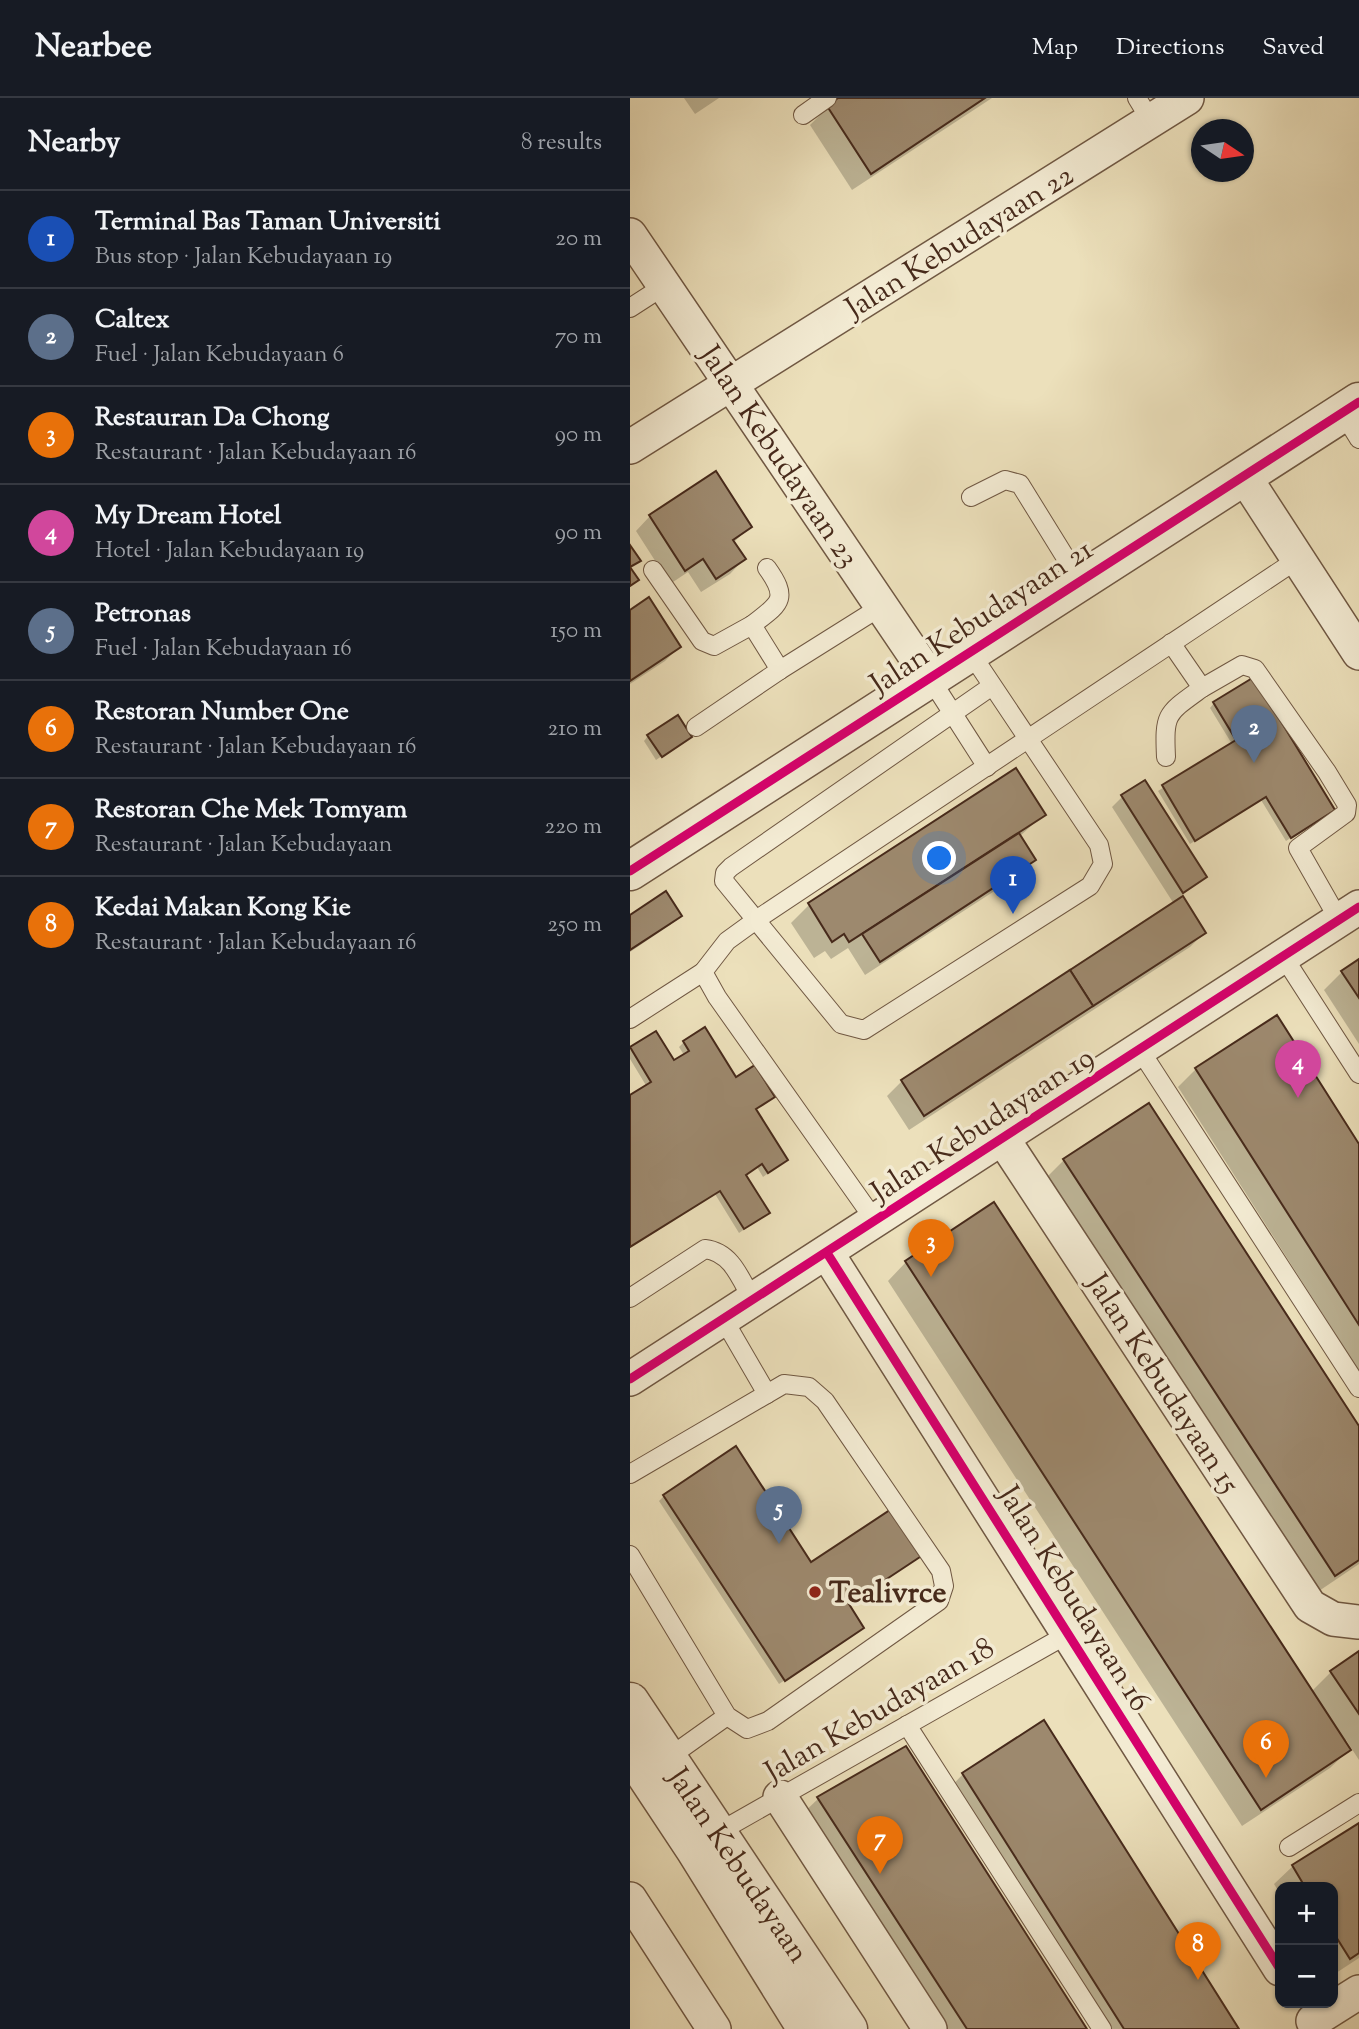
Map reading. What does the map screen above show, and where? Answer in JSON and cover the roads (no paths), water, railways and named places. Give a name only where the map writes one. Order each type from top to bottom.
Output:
[{"type":"street","name":"Jalan Kebudayaan 22","points":[[630,447],[732,384],[1144,109],[1187,98]]},
{"type":"street","name":"Jalan Kebudayaan 23","points":[[630,235],[930,678]]},
{"type":"street","name":"Jalan Kebudayaan 21","points":[[630,871],[1244,476],[1354,418]]},
{"type":"street","points":[[1244,476],[1359,653]]},
{"type":"street","name":"Jalan Kebudayaan 19","points":[[630,1380],[1349,914]]},
{"type":"street","name":"Jalan Kebudayaan 15","points":[[1003,1139],[1310,1606],[1346,1621]]},
{"type":"street","name":"Jalan Kebudayaan 16","points":[[827,1253],[1275,1961]]},
{"type":"street","name":"Jalan Kebudayaan","points":[[630,1702],[848,2029]]},
{"type":"street","name":"Jalan Kebudayaan","points":[[630,1751],[695,1849],[807,2029]]},
{"type":"street","points":[[780,1797],[930,2029]]},
{"type":"street","points":[[636,1920],[714,2029]]},
{"type":"street","points":[[1311,2018],[1359,1992]]},
{"type":"lane","points":[[803,116],[827,98]]},
{"type":"lane","points":[[630,308],[664,286]]},
{"type":"lane","points":[[971,497],[1005,480],[1020,484],[1080,581]]},
{"type":"lane","points":[[630,1019],[703,972],[727,941],[756,920],[1298,559]]},
{"type":"lane","points":[[653,570],[702,641],[714,646],[752,625],[778,603],[781,596],[779,584],[767,568]]},
{"type":"lane","points":[[696,727],[882,606]]},
{"type":"lane","points":[[752,625],[780,670]]},
{"type":"lane","points":[[1171,643],[1202,688]]},
{"type":"lane","points":[[970,652],[1099,845],[1103,864],[1090,886],[864,1030],[841,1024],[724,881],[725,873],[992,686]]},
{"type":"lane","points":[[1166,757],[1165,724],[1175,707],[1242,665],[1255,669],[1348,805],[1346,813],[1298,848],[1349,914]]},
{"type":"lane","points":[[930,678],[987,767]]},
{"type":"lane","points":[[1283,956],[1359,1074]]},
{"type":"lane","points":[[703,972],[717,997],[876,1222]]},
{"type":"lane","points":[[1140,1050],[1359,1388]]},
{"type":"lane","points":[[630,1298],[705,1249],[718,1251],[730,1261],[754,1301]]},
{"type":"lane","points":[[724,1320],[768,1394]]},
{"type":"lane","points":[[630,1474],[784,1384],[809,1387],[825,1401],[941,1571],[944,1586],[939,1601],[768,1721],[747,1729],[727,1716],[630,1555]]},
{"type":"lane","name":"Jalan Kebudayaan 18","points":[[717,1833],[1068,1634]]},
{"type":"lane","points":[[668,1758],[727,1716]]},
{"type":"lane","points":[[907,1725],[1102,2029]]},
{"type":"lane","points":[[1289,1847],[1359,1803]]},
{"type":"place","name":"Caltex","points":[[1254,763]]},
{"type":"place","name":"Terminal Bas Taman Universiti","points":[[1013,914]]},
{"type":"place","name":"My Dream Hotel","points":[[1298,1098]]},
{"type":"place","name":"Restauran Da Chong","points":[[931,1277]]},
{"type":"place","name":"Petronas","points":[[779,1544]]},
{"type":"place","name":"Tealivrce","points":[[815,1592]]},
{"type":"place","name":"Restoran Number One","points":[[1266,1778]]},
{"type":"place","name":"Restoran Che Mek Tomyam","points":[[880,1874]]},
{"type":"place","name":"Kedai Makan Kong Kie","points":[[1198,1980]]}]
